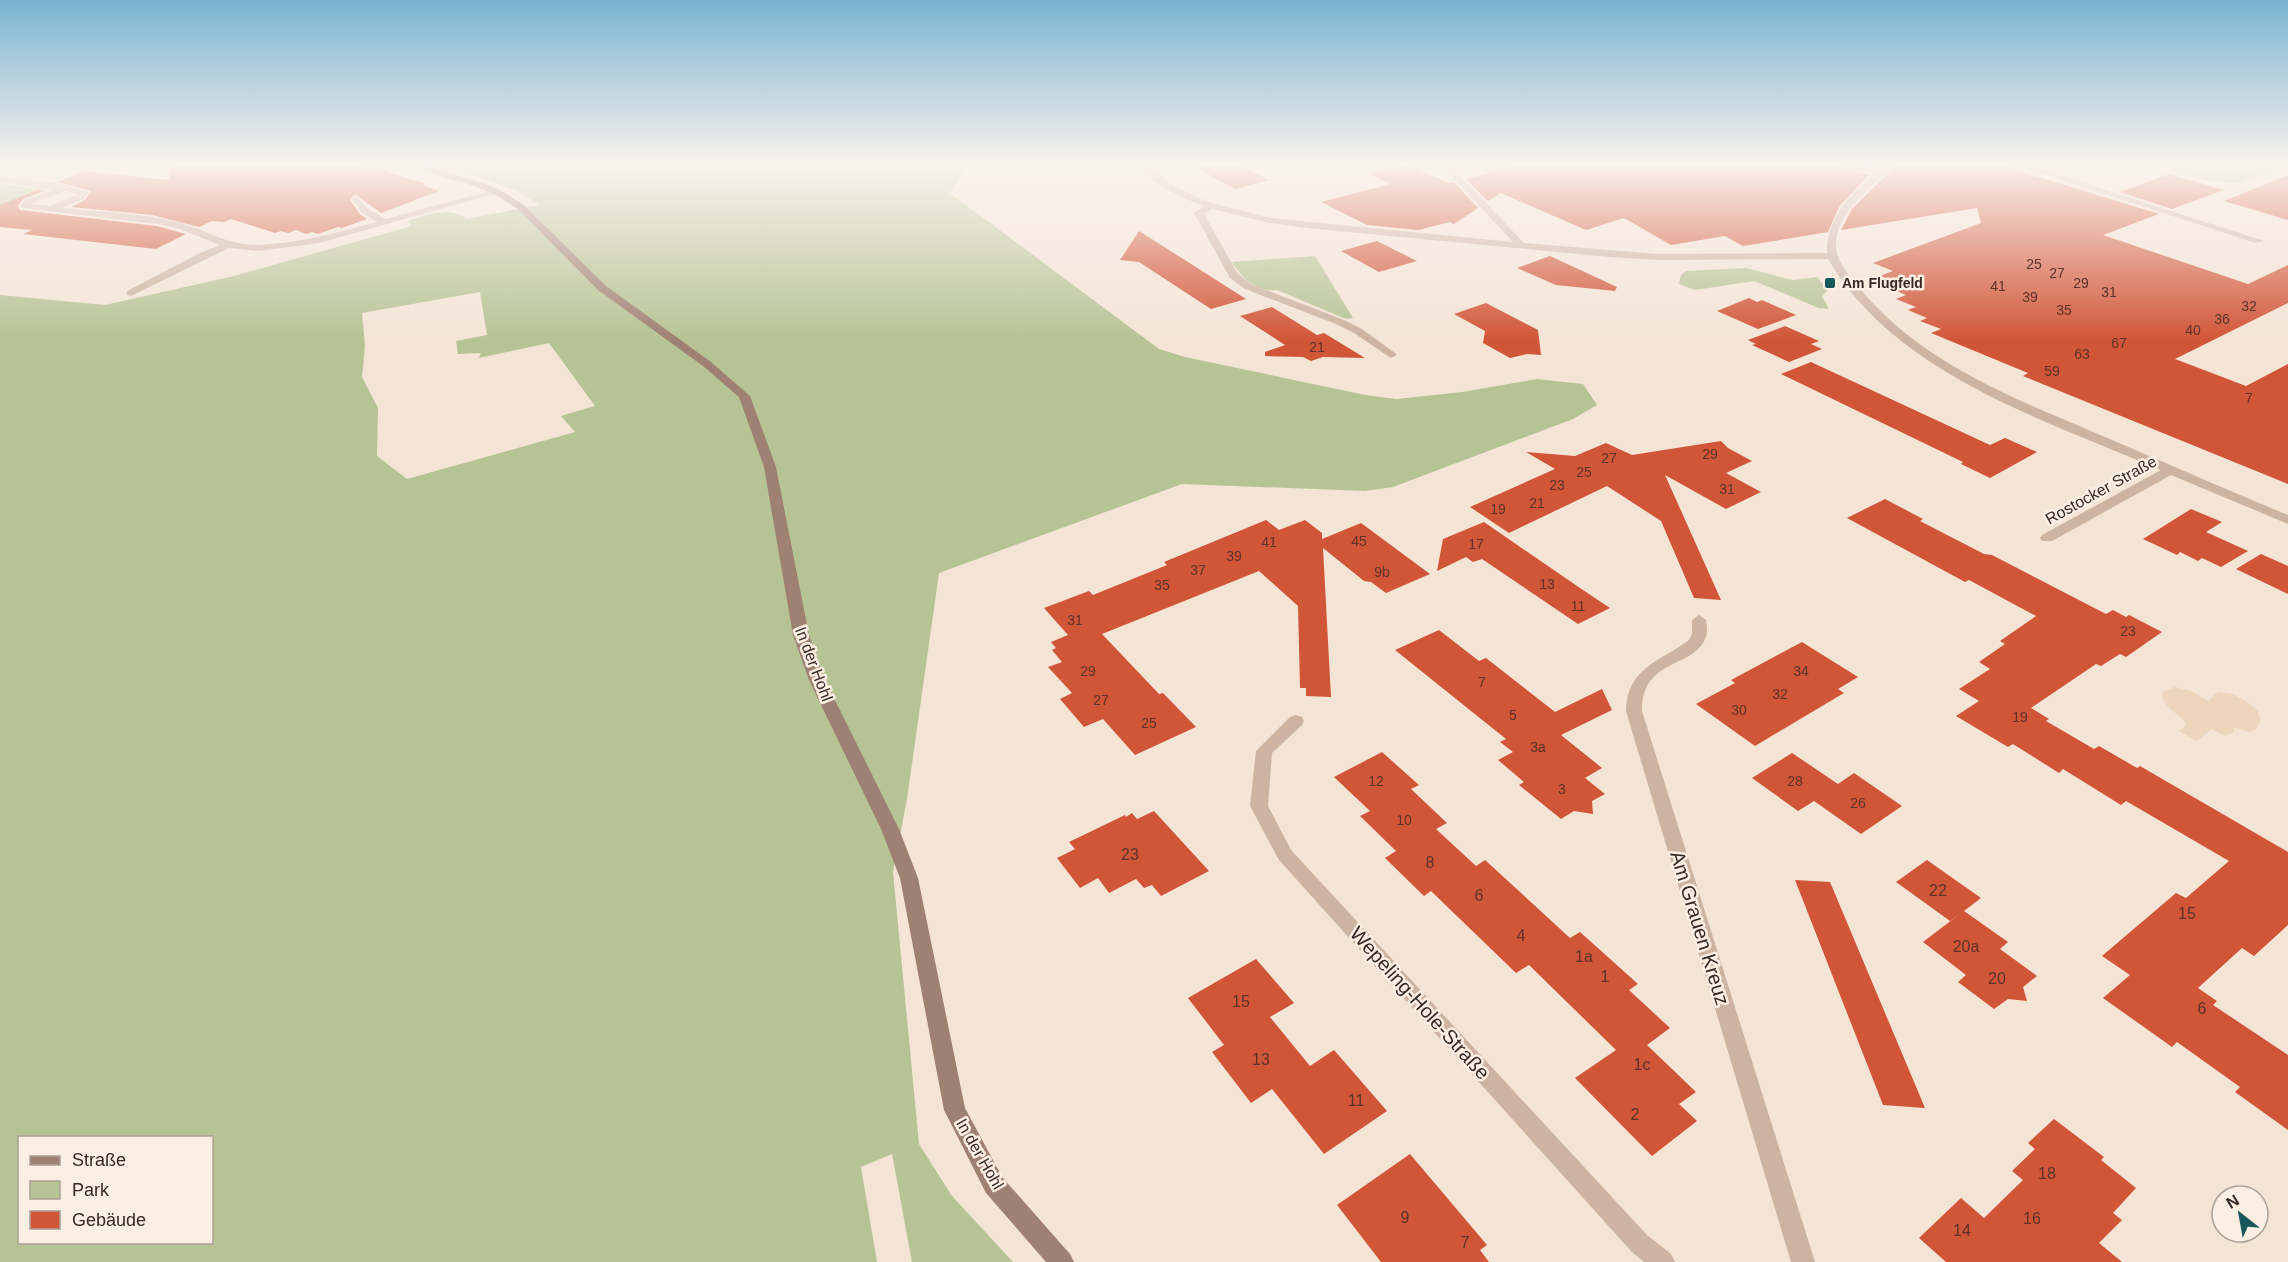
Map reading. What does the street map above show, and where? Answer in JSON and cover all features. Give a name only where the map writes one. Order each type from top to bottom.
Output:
[{"type":"street","points":[[167,223],[228,245],[259,248],[286,246],[386,223]]},
{"type":"street","name":"In der Hohl","points":[[537,223],[602,288],[707,364],[744,396],[770,466],[801,635],[817,680],[890,830],[909,878],[955,1110],[994,1185],[1062,1262]]},
{"type":"street","points":[[1204,223],[1234,276],[1249,287],[1358,331],[1391,355]]},
{"type":"street","points":[[1294,223],[1658,257],[1832,256]]},
{"type":"street","points":[[1500,223],[1521,245]]},
{"type":"street","points":[[1837,223],[1832,235],[1832,256],[1860,299],[1877,316],[1933,357],[2000,395],[2288,520]]},
{"type":"street","points":[[2202,223],[2259,241]]},
{"type":"street","points":[[131,293],[201,256],[228,245]]},
{"type":"street","name":"Rostocker Straße","points":[[2047,538],[2171,470]]},
{"type":"street","name":"Am Grauen Kreuz","points":[[1700,620],[1699,636],[1694,644],[1658,665],[1637,685],[1633,699],[1634,711],[1803,1262]]},
{"type":"street","name":"Wepeling-Hole-Straße","points":[[1296,721],[1264,751],[1259,806],[1285,855],[1639,1243],[1663,1262]]},
{"type":"green space","points":[[410,223],[990,223],[1159,349],[1185,357],[1365,395],[1397,399],[1462,392],[1537,379],[1583,384],[1597,405],[1573,419],[1393,487],[1365,491],[1182,484],[939,573],[907,799],[893,872],[919,1144],[952,1196],[1013,1262],[912,1262],[892,1154],[861,1167],[877,1262],[0,1262],[0,295],[105,305],[234,276],[412,226]],"holes":[[[480,292],[487,335],[456,341],[458,354],[481,353],[479,358],[549,343],[595,406],[561,416],[575,432],[407,479],[377,456],[378,408],[362,377],[365,346],[362,313]]]},
{"type":"green space","points":[[1315,256],[1353,318],[1346,319],[1277,290],[1256,286],[1240,273],[1232,262]]},
{"type":"green space","points":[[1746,268],[1793,280],[1817,277],[1828,290],[1822,296],[1829,309],[1819,308],[1754,281],[1695,290],[1679,284],[1681,275],[1686,271]]},
{"type":"shaded area","points":[[2175,687],[2191,691],[2208,701],[2218,692],[2233,694],[2258,711],[2260,721],[2256,729],[2249,732],[2234,727],[2234,732],[2225,736],[2212,729],[2196,741],[2179,731],[2186,726],[2184,720],[2169,708],[2162,698],[2164,691]]},
{"type":"building","points":[[0,223],[130,223],[157,226],[186,234],[156,249],[23,234],[32,230],[0,227]]},
{"type":"building","points":[[183,223],[208,223],[199,227]]},
{"type":"building","points":[[243,223],[356,223],[318,234],[312,232],[307,234],[296,230],[288,233],[281,231],[275,233]]},
{"type":"building","points":[[1363,223],[1446,223],[1418,230]]},
{"type":"building","points":[[1570,223],[1609,223],[1586,230]]},
{"type":"building","points":[[1633,223],[1832,223],[1828,232],[1743,246],[1725,236],[1671,245]]},
{"type":"building","points":[[1845,223],[1885,223],[1841,230]]},
{"type":"building","points":[[1981,223],[2135,223],[2103,235],[2248,284],[2288,265],[2288,303],[2175,359],[2246,386],[2288,364],[2288,484],[2023,376],[2028,373],[1931,333],[1941,329],[1920,321],[1927,318],[1908,310],[1916,307],[1896,299],[1906,295],[1887,287],[1898,283],[1880,276],[1893,271],[1873,263]]},
{"type":"building","points":[[1139,231],[1246,299],[1211,309],[1139,262],[1120,260]]},
{"type":"building","points":[[1377,241],[1417,261],[1379,272],[1341,251]]},
{"type":"building","points":[[1550,256],[1617,287],[1615,291],[1556,285],[1517,268]]},
{"type":"building","points":[[1749,298],[1757,302],[1762,300],[1796,315],[1758,329],[1717,311]]},
{"type":"building","points":[[1486,303],[1538,330],[1541,355],[1527,354],[1510,358],[1483,343],[1485,331],[1454,314]]},
{"type":"building","points":[[1272,307],[1317,335],[1324,333],[1365,358],[1323,357],[1311,361],[1303,357],[1265,356],[1265,352],[1285,345],[1240,316]]},
{"type":"building","points":[[1785,326],[1819,341],[1811,344],[1822,349],[1789,362],[1752,345],[1756,344],[1748,340]]},
{"type":"building","points":[[1811,362],[1990,445],[2005,438],[2037,452],[1990,478],[1961,464],[1963,462],[1781,374]]},
{"type":"building","points":[[1721,441],[1728,448],[1752,461],[1726,473],[1761,492],[1726,509],[1665,475],[1721,600],[1694,598],[1661,521],[1607,486],[1509,533],[1470,507],[1555,469],[1526,452],[1575,456],[1606,443],[1632,455]]},
{"type":"building","points":[[1885,499],[1923,519],[1920,521],[2106,614],[2113,610],[2126,617],[2129,615],[2162,632],[2126,657],[2120,654],[2101,666],[2096,664],[2031,708],[2049,719],[2046,721],[2094,749],[2099,746],[2137,768],[2140,766],[2288,852],[2288,925],[2254,956],[2242,948],[2198,988],[2217,1001],[2213,1005],[2288,1055],[2288,1130],[2235,1092],[2240,1087],[2177,1042],[2172,1047],[2103,998],[2130,975],[2102,956],[2176,893],[2186,898],[2229,861],[2126,801],[2121,805],[2063,769],[2059,773],[2013,744],[2008,747],[1956,716],[1979,701],[1959,689],[1990,669],[1979,662],[2005,644],[2000,641],[2036,616],[1969,580],[1965,582],[1847,518]]},
{"type":"building","points":[[2191,509],[2222,522],[2206,532],[2248,551],[2221,567],[2202,558],[2198,561],[2180,552],[2177,555],[2143,539]]},
{"type":"building","points":[[1266,520],[1279,530],[1305,520],[1322,533],[1322,539],[1361,523],[1430,574],[1386,593],[1371,582],[1364,581],[1323,548],[1331,697],[1306,696],[1306,688],[1300,688],[1298,606],[1259,571],[1102,634],[1159,694],[1163,693],[1196,727],[1135,755],[1103,719],[1084,727],[1060,699],[1072,693],[1048,667],[1062,662],[1052,650],[1056,648],[1051,642],[1068,635],[1044,608],[1089,591],[1093,595],[1167,565],[1164,562]]},
{"type":"building","points":[[1484,522],[1610,608],[1578,624],[1482,559],[1473,562],[1466,557],[1437,571],[1443,539]]},
{"type":"building","points":[[2261,554],[2288,566],[2288,594],[2236,569]]},
{"type":"building","points":[[1439,630],[1479,661],[1486,658],[1555,712],[1602,689],[1612,710],[1561,735],[1602,768],[1585,778],[1605,794],[1592,801],[1593,814],[1574,811],[1561,819],[1519,785],[1524,782],[1498,760],[1513,752],[1500,742],[1506,739],[1395,650]]},
{"type":"building","points":[[1802,642],[1858,677],[1838,689],[1844,693],[1755,746],[1696,704],[1735,683],[1731,680]]},
{"type":"building","points":[[1382,752],[1419,785],[1411,789],[1447,823],[1436,829],[1476,866],[1485,860],[1570,938],[1580,932],[1638,984],[1629,990],[1670,1028],[1647,1045],[1696,1092],[1679,1104],[1697,1121],[1652,1156],[1575,1078],[1616,1050],[1529,965],[1516,973],[1431,891],[1424,896],[1385,858],[1396,851],[1360,816],[1370,811],[1334,777]]},
{"type":"building","points":[[1792,753],[1838,784],[1854,773],[1902,806],[1861,834],[1814,801],[1798,811],[1752,778]]},
{"type":"building","points":[[1154,811],[1209,871],[1161,896],[1152,885],[1144,888],[1136,879],[1109,893],[1098,878],[1080,888],[1057,858],[1075,849],[1069,842],[1125,815],[1126,817],[1132,813],[1137,819]]},
{"type":"building","points":[[1927,860],[1981,898],[1964,911],[2008,942],[2000,949],[2037,976],[2023,987],[2027,1001],[2008,999],[1994,1009],[1958,982],[1966,975],[1923,942],[1961,913],[1950,921],[1896,882]]},
{"type":"building","points":[[1795,880],[1830,882],[1925,1108],[1883,1105]]},
{"type":"building","points":[[1256,959],[1294,1003],[1270,1017],[1310,1066],[1334,1050],[1387,1111],[1324,1154],[1272,1089],[1251,1103],[1212,1052],[1224,1045],[1188,998]]},
{"type":"building","points":[[2054,1119],[2104,1157],[2101,1160],[2136,1188],[2113,1213],[2122,1220],[2099,1243],[2122,1262],[1946,1262],[1919,1238],[1961,1198],[1984,1218],[2023,1180],[2012,1171],[2035,1149],[2028,1143]]},
{"type":"building","points":[[1410,1154],[1487,1245],[1480,1250],[1489,1262],[1381,1262],[1337,1205]]},
{"type":"place","name":"Am Flugfeld","points":[[1830,283]]}]
